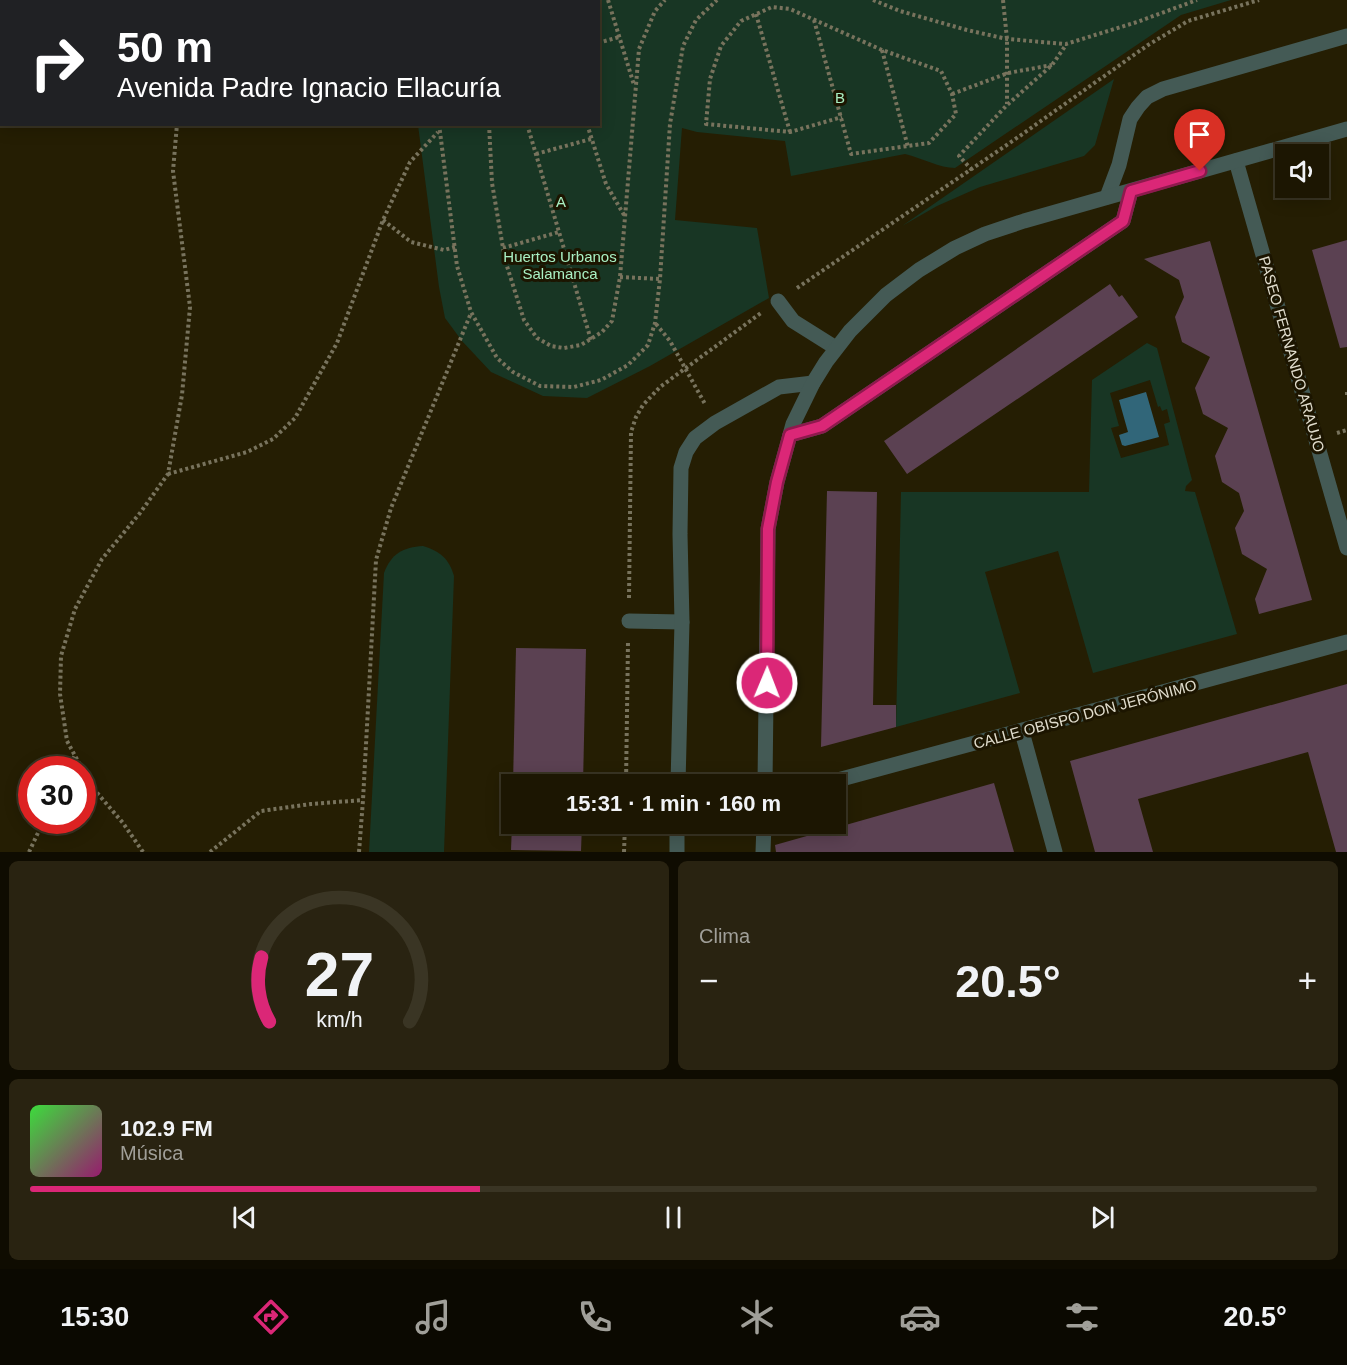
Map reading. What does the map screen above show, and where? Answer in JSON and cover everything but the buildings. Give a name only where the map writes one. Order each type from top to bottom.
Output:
[{"type":"street","points":[[1107,198],[1119,165],[1130,119],[1147,97],[1163,89],[1347,36]]},
{"type":"street","points":[[765,774],[768,529],[777,482],[790,435],[813,382],[836,348],[886,295],[919,270],[954,248],[1014,225],[1347,129]]},
{"type":"street","name":"PASEO FERNANDO ARAUJO","points":[[1236,161],[1347,548]]},
{"type":"street","points":[[790,435],[822,426],[1123,221],[1131,191]]},
{"type":"street","points":[[778,301],[793,321],[836,348]]},
{"type":"street","points":[[678,774],[682,622],[681,468],[686,452],[695,438],[715,423],[779,387],[813,382]]},
{"type":"street","points":[[628,621],[682,622]]},
{"type":"street","name":"CALLE OBISPO DON JERÓNIMO","points":[[846,778],[1347,642]]},
{"type":"street","points":[[1022,732],[1055,852]]},
{"type":"street","points":[[677,834],[677,852]]},
{"type":"street","points":[[763,852],[764,834]]},
{"type":"path","points":[[608,0],[636,89]]},
{"type":"path","points":[[489,126],[492,183],[503,248],[524,321],[537,338],[551,346],[564,348],[580,345],[602,332],[612,321],[620,277],[639,49],[655,11],[665,0]]},
{"type":"path","points":[[439,126],[457,266],[471,312],[497,358],[513,372],[540,386],[574,387],[601,380],[628,365],[648,345],[655,323],[670,124],[683,46],[696,20],[717,0]]},
{"type":"path","points":[[873,0],[900,11],[967,30],[1007,39],[1066,44],[1197,0]]},
{"type":"path","points":[[1004,0],[1008,73],[1007,105]]},
{"type":"path","points":[[814,20],[842,117],[851,154],[929,143],[956,114],[952,94],[941,71],[882,50],[790,9],[772,7],[741,21],[721,46],[710,79],[706,124],[790,132],[842,117]]},
{"type":"path","points":[[756,14],[790,132]]},
{"type":"path","points":[[600,42],[619,37]]},
{"type":"path","points":[[972,170],[959,156],[1007,105],[1052,64],[1066,44]]},
{"type":"path","points":[[882,50],[908,147]]},
{"type":"path","points":[[952,94],[1008,73],[1052,64]]},
{"type":"path","points":[[143,852],[123,823],[92,787],[67,741],[60,694],[61,656],[75,609],[102,559],[140,513],[168,474],[182,395],[190,307],[173,171],[177,126]]},
{"type":"path","points":[[528,126],[591,340]]},
{"type":"path","points":[[587,126],[606,184],[624,216]]},
{"type":"path","points":[[168,474],[247,452],[273,439],[295,418],[337,343],[383,220],[410,162],[439,132]]},
{"type":"path","points":[[536,154],[591,140]]},
{"type":"path","points":[[383,220],[411,242],[444,250],[455,247]]},
{"type":"path","points":[[503,248],[559,232]]},
{"type":"path","points":[[620,277],[660,279]]},
{"type":"path","points":[[358,852],[376,560],[391,508],[471,312]]},
{"type":"path","points":[[655,323],[670,341],[706,406]]},
{"type":"path","points":[[1341,432],[1347,430]]},
{"type":"path","points":[[210,852],[261,811],[363,800]]},
{"type":"path","points":[[28,852],[37,834]]},
{"type":"path","points":[[624,852],[625,834]]},
{"type":"green space","name":"Huertos Urbanos Salamanca","points":[[600,0],[1231,0],[1181,15],[955,168],[905,154],[791,176],[785,141],[697,132],[682,128],[675,220],[757,228],[769,298],[650,366],[587,398],[543,396],[491,372],[462,341],[445,318],[418,126],[600,126]]},
{"type":"green space","points":[[1114,79],[1095,145],[1084,156],[980,187],[937,206],[902,226]]},
{"type":"green space","points":[[1147,343],[1157,348],[1192,480],[1186,486],[1185,491],[1195,492],[1237,634],[1093,673],[1058,551],[985,572],[1020,693],[896,727],[901,492],[1089,492],[1092,380]],"holes":[[[1150,380],[1158,407],[1160,406],[1162,411],[1167,409],[1170,422],[1164,424],[1169,445],[1121,458],[1111,428],[1119,426],[1110,393]]]},
{"type":"green space","points":[[423,546],[443,556],[454,576],[444,852],[369,852],[384,573],[394,556],[409,548]]},
{"type":"water","points":[[1146,392],[1159,437],[1122,445],[1119,435],[1128,432],[1119,400]]},
{"type":"route","points":[[767,683],[768,529],[777,482],[790,435],[822,426],[1123,221],[1131,191],[1200,171]]},
{"type":"park label","name":"B","points":[[840,97]]},
{"type":"park label","name":"A","points":[[561,201]]}]
